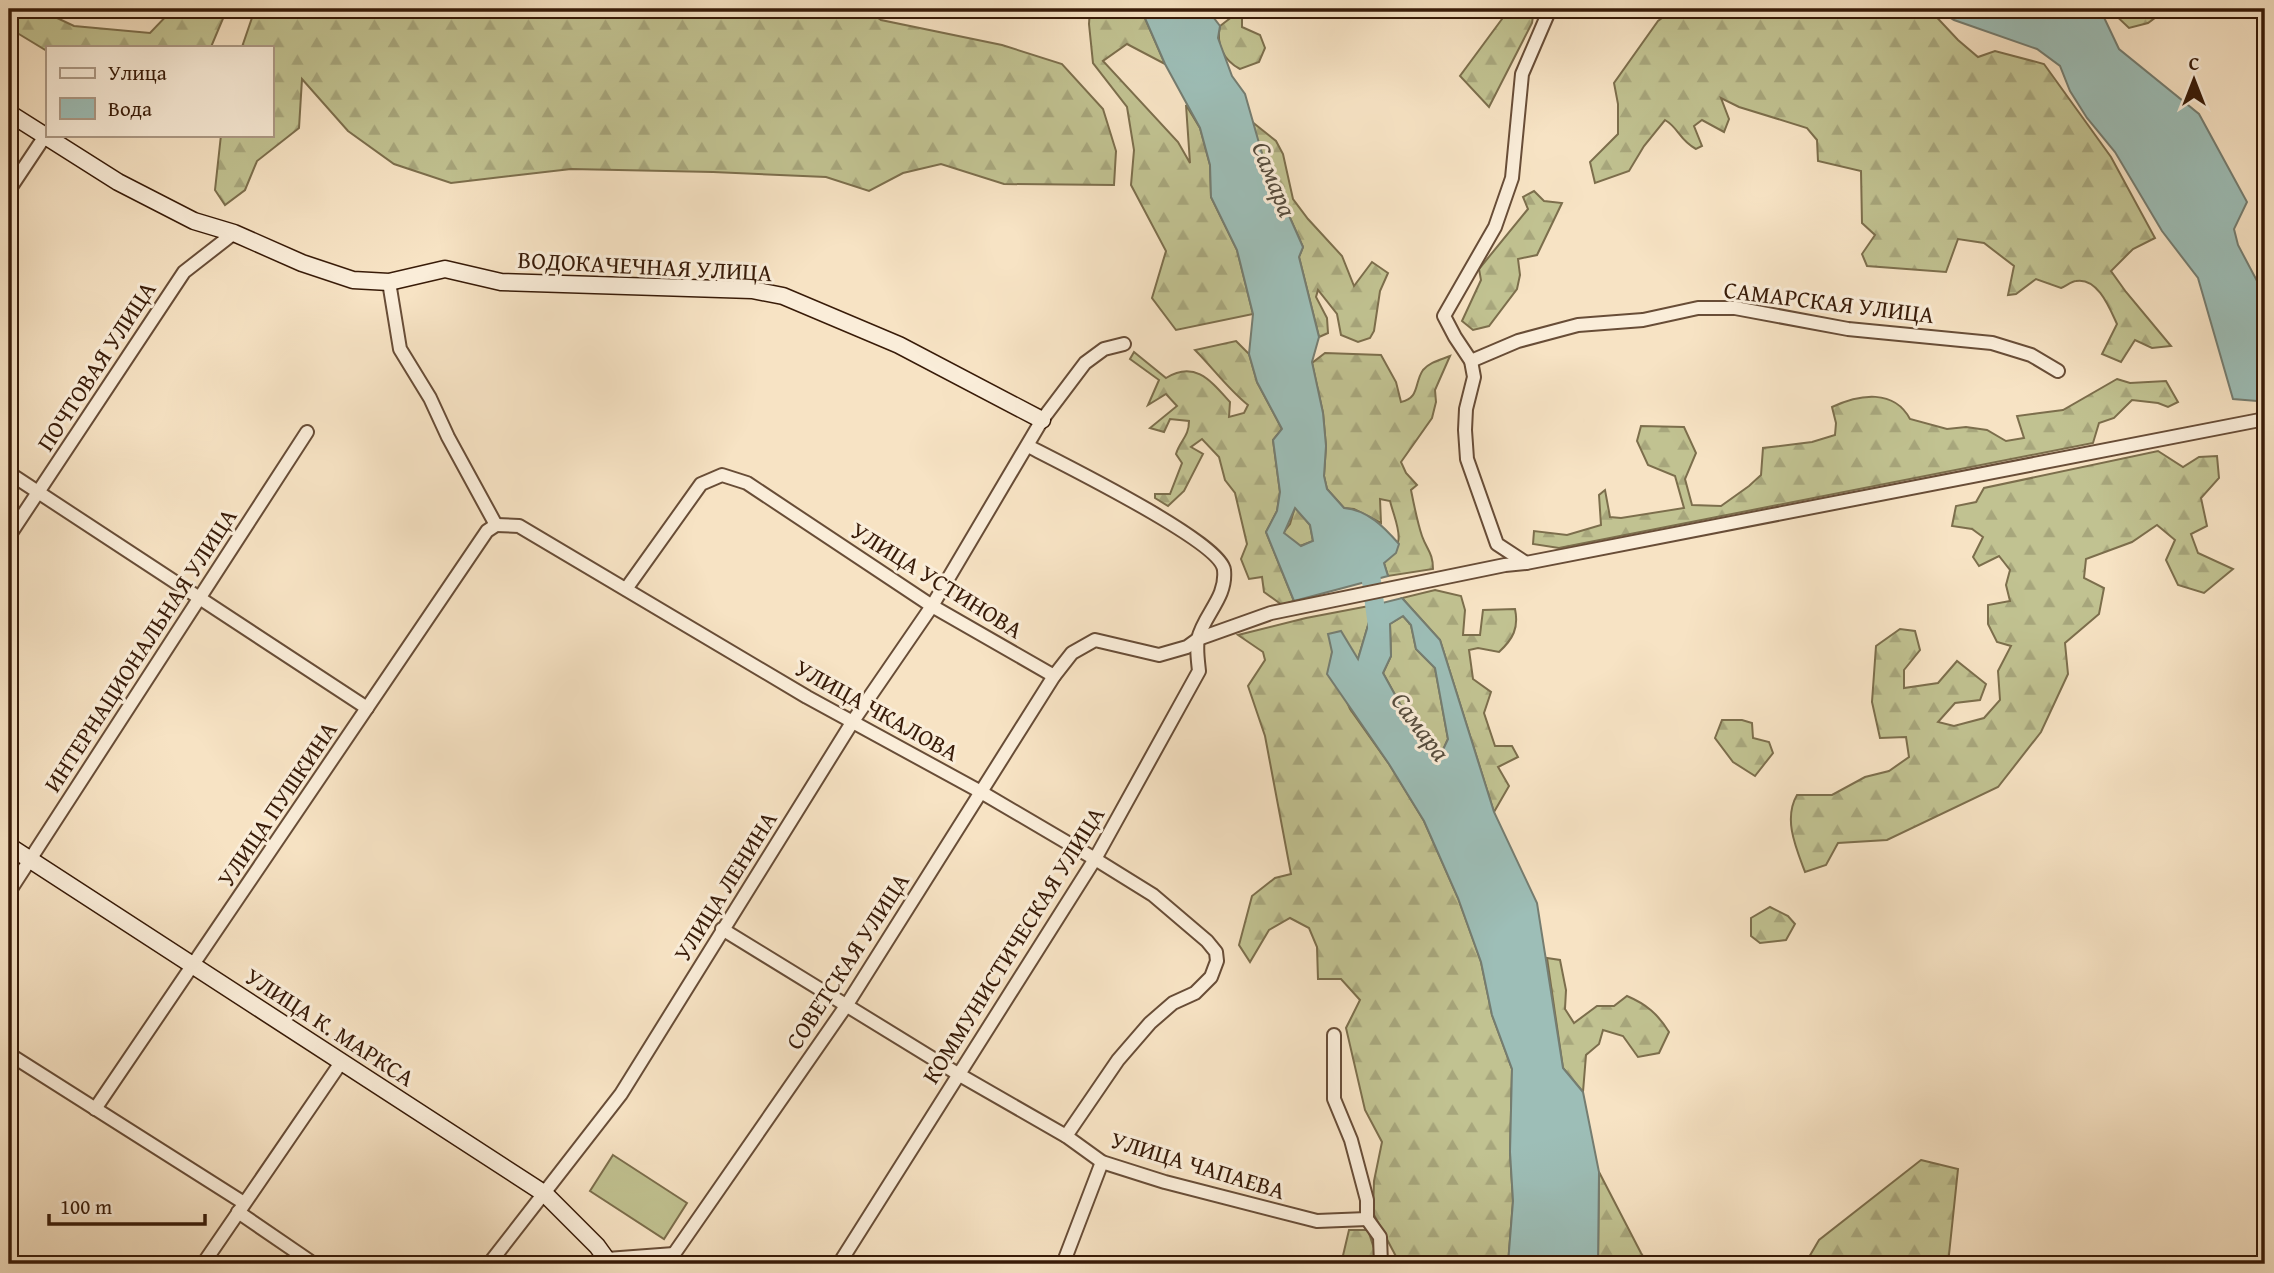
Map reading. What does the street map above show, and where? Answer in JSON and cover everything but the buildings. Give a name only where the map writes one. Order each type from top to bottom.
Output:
[{"type":"street","points":[[1526,563],[1497,544],[1467,459],[1466,410],[1475,377],[1471,361],[1444,316],[1495,228],[1512,178],[1522,75],[1550,9]]},
{"type":"street","name":"ВОДОКАЧЕЧНАЯ УЛИЦА","points":[[9,113],[118,182],[194,221],[234,233],[302,263],[353,280],[389,282],[446,269],[501,282],[752,290],[783,296],[899,345],[1042,420]]},
{"type":"street","points":[[9,190],[45,136]]},
{"type":"street","name":"ПОЧТОВАЯ УЛИЦА","points":[[9,536],[184,272],[234,233]]},
{"type":"street","points":[[389,282],[400,349],[430,398],[496,525]]},
{"type":"street","name":"САМАРСКАЯ УЛИЦА","points":[[1471,361],[1518,341],[1578,325],[1643,320],[1698,308],[1735,308],[1875,333],[1992,343],[2031,355],[2058,371]]},
{"type":"street","name":"УЛИЦА ЛЕНИНА","points":[[489,1264],[621,1094],[853,720],[932,606],[1042,420],[1085,363],[1104,349],[1124,344]]},
{"type":"street","points":[[1054,676],[1072,653],[1095,640],[1159,655],[1187,647],[1198,639],[1271,613],[1505,565],[2265,419]]},
{"type":"street","name":"ИНТЕРНАЦИОНАЛЬНАЯ УЛИЦА","points":[[9,892],[307,432]]},
{"type":"street","points":[[1028,446],[1166,520],[1215,554],[1224,567],[1224,587],[1198,639]]},
{"type":"street","points":[[9,473],[367,708]]},
{"type":"street","name":"УЛИЦА УСТИНОВА","points":[[626,589],[701,484],[722,475],[747,483],[932,606],[1054,676]]},
{"type":"street","name":"УЛИЦА ЧКАЛОВА","points":[[496,525],[519,526],[807,698],[853,720],[981,792],[1153,895],[1207,941],[1216,952],[1217,961],[1211,977],[1195,993],[1173,1003],[1150,1023],[1118,1060],[1066,1136]]},
{"type":"street","name":"УЛИЦА ПУШКИНА","points":[[95,1109],[487,531],[496,525]]},
{"type":"street","name":"КОММУНИСТИЧЕСКАЯ УЛИЦА","points":[[839,1264],[1095,859],[1199,671],[1198,639]]},
{"type":"street","name":"СОВЕТСКАЯ УЛИЦА","points":[[671,1259],[846,1006],[1054,676]]},
{"type":"street","name":"УЛИЦА К. МАРКСА","points":[[9,846],[545,1194],[597,1246],[608,1262]]},
{"type":"street","name":"УЛИЦА ЧАПАЕВА","points":[[722,929],[958,1074],[1066,1136],[1102,1162],[1165,1182],[1317,1222],[1367,1219]]},
{"type":"street","points":[[1334,1035],[1334,1098],[1351,1140],[1367,1200],[1367,1219],[1380,1237],[1381,1264]]},
{"type":"street","points":[[9,1054],[241,1207],[314,1264]]},
{"type":"street","points":[[203,1264],[342,1061]]},
{"type":"street","points":[[1063,1264],[1102,1162]]},
{"type":"street","points":[[608,1262],[671,1259]]},
{"type":"green space","points":[[9,9],[38,9],[74,26],[150,33],[173,9],[227,9],[211,46],[46,46],[46,50],[9,28]]},
{"type":"green space","points":[[255,9],[866,9],[881,20],[1002,45],[1062,64],[1103,109],[1116,151],[1114,185],[1004,184],[941,164],[903,173],[869,191],[826,177],[571,169],[451,183],[394,164],[348,131],[302,79],[299,128],[257,161],[245,190],[225,205],[215,190],[221,136],[273,136],[273,46],[242,46]]},
{"type":"green space","points":[[1090,9],[1141,9],[1165,64],[1127,44],[1103,61],[1178,142],[1190,163],[1186,105],[1200,128],[1210,165],[1211,197],[1237,250],[1253,314],[1176,330],[1152,298],[1166,251],[1131,185],[1134,150],[1127,107],[1093,63]]},
{"type":"green space","points":[[1502,9],[1534,9],[1532,23],[1489,107],[1460,76],[1502,19]]},
{"type":"green space","points":[[1674,9],[1929,9],[1978,57],[1995,51],[2044,64],[2111,157],[2155,238],[2133,249],[2111,271],[2171,346],[2152,348],[2135,340],[2121,362],[2102,354],[2117,324],[2097,289],[2084,281],[2074,281],[2061,288],[2036,279],[2016,294],[2008,295],[2014,266],[1984,243],[1958,239],[1946,272],[1867,266],[1862,254],[1875,235],[1862,223],[1861,171],[1818,161],[1817,140],[1807,128],[1739,107],[1721,98],[1729,119],[1724,132],[1702,120],[1694,126],[1702,146],[1696,149],[1665,120],[1644,146],[1629,171],[1595,183],[1590,162],[1618,134],[1618,104],[1614,83],[1658,21]]},
{"type":"green space","points":[[2109,9],[2167,9],[2148,23],[2129,28]]},
{"type":"green space","points":[[1233,16],[1242,18],[1242,27],[1260,35],[1265,48],[1259,62],[1240,69],[1225,56],[1219,39],[1220,26]]},
{"type":"green space","points":[[1251,121],[1276,141],[1283,154],[1293,199],[1342,256],[1354,286],[1372,262],[1388,273],[1380,291],[1374,331],[1370,338],[1358,342],[1341,335],[1337,314],[1318,290],[1316,297],[1327,318],[1328,333],[1319,337],[1299,257],[1303,247],[1263,157]]},
{"type":"green space","points":[[1534,191],[1544,201],[1562,203],[1537,255],[1518,259],[1520,275],[1517,289],[1489,326],[1473,330],[1462,321],[1481,280],[1479,269],[1528,209],[1523,197]]},
{"type":"green space","points":[[1236,341],[1249,354],[1257,382],[1282,429],[1273,440],[1280,492],[1277,511],[1266,532],[1294,601],[1282,605],[1264,592],[1262,577],[1249,579],[1241,559],[1247,544],[1235,493],[1225,480],[1219,457],[1202,439],[1191,447],[1203,454],[1184,491],[1168,506],[1155,498],[1155,494],[1170,494],[1182,463],[1176,454],[1188,431],[1189,421],[1170,419],[1164,432],[1150,428],[1177,406],[1166,394],[1148,405],[1159,380],[1130,359],[1134,352],[1166,378],[1186,371],[1202,375],[1230,402],[1229,417],[1244,413],[1248,405],[1195,350]]},
{"type":"green space","points":[[1325,353],[1381,355],[1396,382],[1401,402],[1414,394],[1420,375],[1426,367],[1450,356],[1435,390],[1436,402],[1432,418],[1401,462],[1406,473],[1417,485],[1411,490],[1433,569],[1388,576],[1384,563],[1396,548],[1399,534],[1390,501],[1380,499],[1381,523],[1354,509],[1344,508],[1327,489],[1324,476],[1326,446],[1323,413],[1312,363]]},
{"type":"green space","points":[[2117,379],[2130,383],[2166,381],[2178,402],[2168,407],[2132,400],[2114,418],[2099,423],[2093,443],[1559,548],[1533,544],[1534,531],[1567,535],[1601,525],[1599,495],[1605,490],[1610,517],[1621,518],[1684,508],[1675,476],[1648,465],[1637,441],[1641,426],[1684,427],[1696,453],[1685,479],[1692,505],[1721,506],[1761,475],[1763,448],[1812,442],[1835,435],[1836,423],[1832,407],[1854,399],[1886,399],[1903,409],[1910,419],[1947,429],[1966,427],[1987,430],[2006,441],[2024,438],[2017,416],[2063,410]]},
{"type":"green space","points":[[2158,451],[2183,467],[2199,457],[2217,456],[2219,478],[2201,498],[2207,526],[2191,534],[2198,553],[2233,569],[2204,593],[2178,585],[2166,560],[2175,540],[2157,525],[2132,542],[2086,559],[2084,578],[2104,588],[2099,614],[2065,643],[2068,674],[2041,732],[1998,787],[1887,840],[1838,843],[1826,865],[1805,872],[1792,834],[1791,814],[1797,795],[1832,795],[1865,777],[1889,771],[1909,757],[1906,737],[1880,738],[1872,702],[1876,646],[1900,629],[1915,631],[1920,650],[1904,670],[1904,688],[1938,683],[1957,661],[1986,684],[1980,700],[1955,703],[1938,722],[1954,726],[1984,718],[2000,700],[1998,671],[2011,646],[1997,642],[1988,624],[1988,605],[2010,601],[2006,585],[2010,570],[1999,556],[1979,566],[1973,557],[1983,537],[1972,529],[1952,526],[1956,506],[1976,502],[1984,488]]},
{"type":"green space","points":[[1295,507],[1310,525],[1313,541],[1300,546],[1283,533],[1290,524]]},
{"type":"green space","points":[[1435,590],[1461,596],[1465,610],[1463,635],[1480,635],[1483,610],[1515,609],[1514,633],[1499,652],[1478,648],[1469,650],[1473,679],[1491,692],[1484,713],[1495,746],[1512,746],[1518,757],[1498,767],[1509,786],[1494,812],[1440,640],[1402,598]]},
{"type":"green space","points":[[1374,605],[1358,659],[1332,652],[1331,665],[1350,709],[1389,764],[1424,821],[1458,898],[1481,962],[1492,1015],[1512,1069],[1510,1152],[1513,1201],[1508,1264],[1400,1264],[1373,1213],[1374,1181],[1382,1142],[1365,1110],[1346,1028],[1360,1000],[1341,979],[1318,979],[1317,947],[1309,928],[1290,918],[1269,930],[1250,962],[1239,945],[1252,896],[1275,878],[1291,874],[1265,736],[1248,686],[1265,660],[1263,652],[1238,635]]},
{"type":"green space","points":[[1403,616],[1411,625],[1416,649],[1435,668],[1448,739],[1442,752],[1416,733],[1383,673],[1391,656],[1390,624]]},
{"type":"green space","points":[[1722,720],[1752,723],[1753,738],[1769,742],[1773,753],[1755,776],[1733,762],[1715,738]]},
{"type":"green space","points":[[1770,907],[1788,916],[1795,924],[1786,940],[1760,943],[1751,936],[1751,918]]},
{"type":"green space","points":[[1547,958],[1560,960],[1566,990],[1565,1009],[1574,1023],[1597,1006],[1614,1006],[1627,996],[1651,1010],[1669,1032],[1659,1053],[1638,1057],[1623,1036],[1603,1030],[1599,1044],[1586,1055],[1583,1092],[1563,1068]]},
{"type":"green space","points":[[613,1155],[687,1203],[664,1239],[590,1191]]},
{"type":"green space","points":[[1921,1160],[1958,1169],[1948,1264],[1805,1264],[1819,1240]]},
{"type":"green space","points":[[1599,1172],[1641,1253],[1648,1264],[1598,1264]]},
{"type":"green space","points":[[1349,1230],[1368,1230],[1379,1264],[1341,1264]]},
{"type":"water","points":[[1141,9],[1207,9],[1220,26],[1218,38],[1232,76],[1245,94],[1263,157],[1303,247],[1299,257],[1319,337],[1312,362],[1323,413],[1326,446],[1324,476],[1327,489],[1344,508],[1368,516],[1399,544],[1396,553],[1384,563],[1388,576],[1294,601],[1266,532],[1277,511],[1280,492],[1273,440],[1282,429],[1257,382],[1249,354],[1253,314],[1237,250],[1211,197],[1210,165],[1200,128],[1165,64]],"holes":[[[1295,508],[1310,525],[1313,541],[1301,546],[1284,533]]]},
{"type":"water","points":[[1936,9],[2100,9],[2119,49],[2199,114],[2247,202],[2234,229],[2238,245],[2265,296],[2265,395],[2257,401],[2233,399],[2198,278],[2162,231],[2115,152],[2087,118],[2070,91],[2060,66],[2037,49],[1954,20]]},
{"type":"water","points":[[1402,598],[1440,640],[1494,812],[1537,903],[1563,1068],[1583,1092],[1599,1172],[1598,1264],[1508,1264],[1513,1201],[1510,1152],[1512,1069],[1492,1015],[1481,962],[1458,898],[1424,821],[1389,764],[1327,674],[1332,652],[1328,634],[1341,631],[1358,659],[1374,605]],"holes":[[[1403,616],[1411,625],[1416,649],[1435,668],[1448,739],[1442,752],[1416,733],[1383,673],[1391,656],[1390,624]]]},
{"type":"waterway","name":"Самара","points":[[1368,555],[1378,630]]}]
